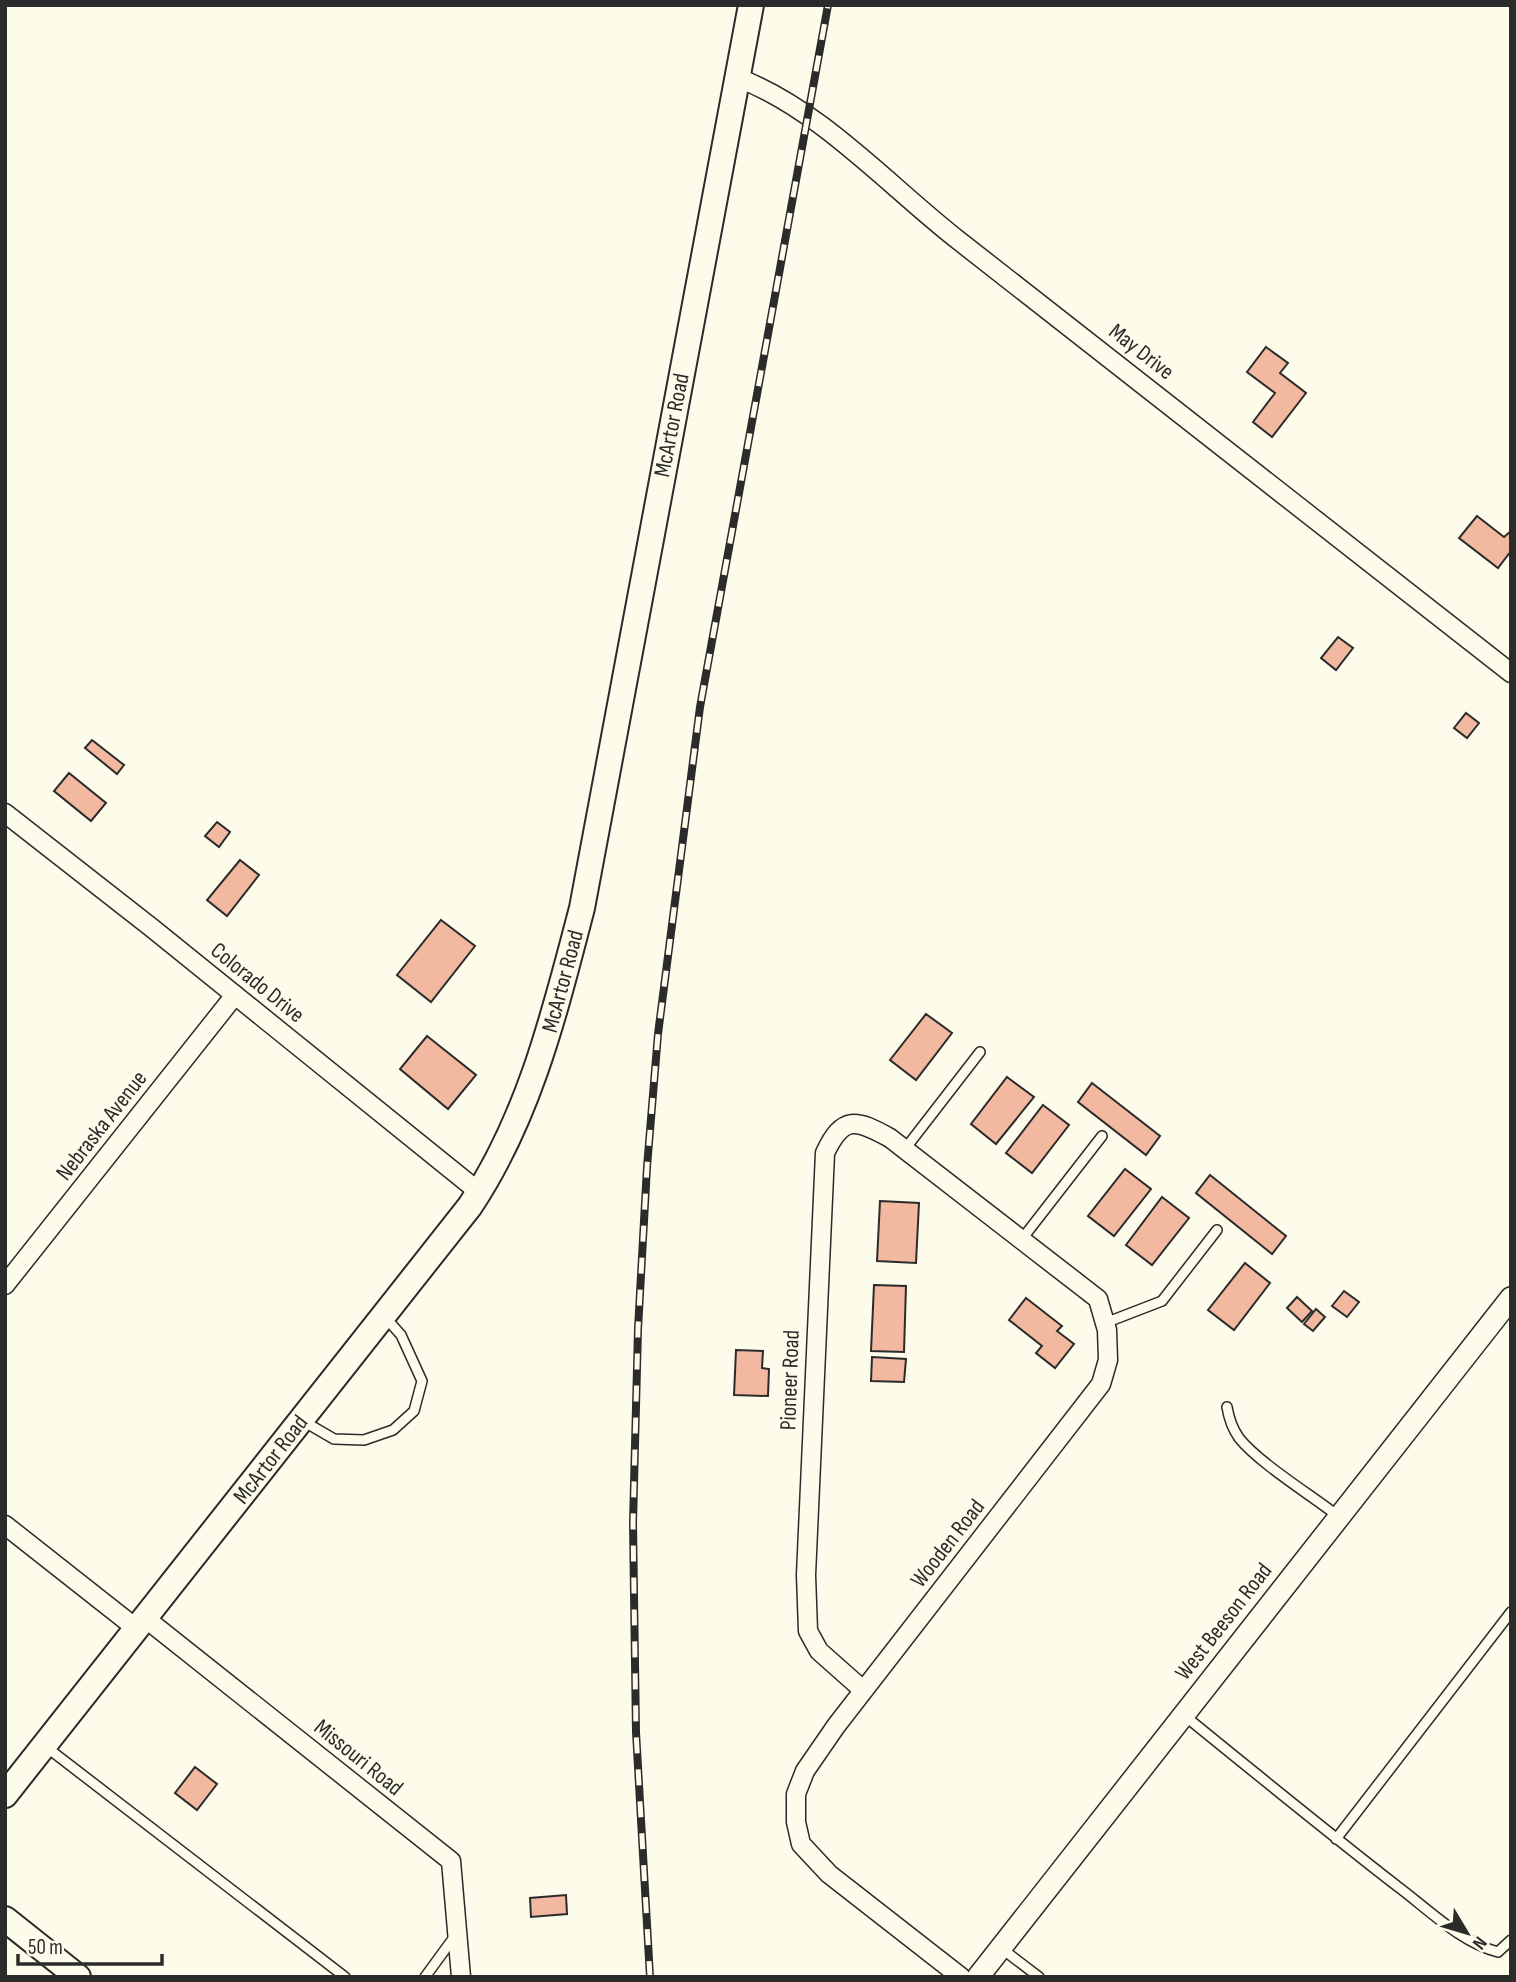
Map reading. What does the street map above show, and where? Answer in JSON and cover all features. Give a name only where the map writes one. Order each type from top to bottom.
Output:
[{"type":"main road","name":"McArtor Road","points":[[5,1795],[479,1192],[516,1123],[548,1036],[582,908],[751,5]]},
{"type":"main road","points":[[5,1919],[78,1977]]},
{"type":"street","name":"May Drive","points":[[738,78],[761,86],[808,115],[953,235],[1511,673]]},
{"type":"street","name":"Colorado Drive","points":[[5,813],[236,995],[479,1192]]},
{"type":"street","name":"Nebraska Avenue","points":[[5,1285],[236,995]]},
{"type":"street","name":"Pioneer Road","points":[[863,1690],[819,1651],[808,1631],[806,1575],[825,1153],[835,1133],[847,1124],[868,1126],[905,1149]]},
{"type":"street","name":"Wooden Road","points":[[905,1149],[1098,1299],[1105,1323],[1108,1360],[1101,1384],[863,1690],[805,1770],[796,1794],[796,1822],[801,1844],[829,1874],[961,1977]]},
{"type":"street","name":"West Beeson Road","points":[[978,1977],[1338,1516],[1500,1318],[1511,1298]]},
{"type":"street","name":"Missouri Road","points":[[5,1525],[141,1623],[451,1861],[461,1977]]},
{"type":"lane","points":[[905,1149],[980,1052]]},
{"type":"lane","points":[[1022,1238],[1102,1136]]},
{"type":"lane","points":[[1105,1323],[1162,1301],[1217,1230]]},
{"type":"lane","points":[[301,1420],[334,1439],[364,1440],[393,1430],[414,1411],[422,1381],[401,1335],[383,1316]]},
{"type":"lane","points":[[1227,1407],[1230,1423],[1258,1457],[1338,1516]]},
{"type":"lane","points":[[1336,1839],[1511,1612]]},
{"type":"lane","points":[[1184,1715],[1336,1839],[1455,1930],[1486,1949],[1499,1952],[1511,1940]]},
{"type":"lane","points":[[44,1745],[345,1977]]},
{"type":"lane","points":[[425,1977],[458,1933]]},
{"type":"lane","points":[[1001,1948],[1039,1977]]},
{"type":"building","points":[[1266,347],[1288,363],[1280,373],[1306,393],[1272,437],[1253,422],[1275,393],[1247,372]]},
{"type":"building","points":[[1477,516],[1504,537],[1511,531],[1511,551],[1498,568],[1459,538]]},
{"type":"building","points":[[1338,637],[1353,648],[1336,670],[1321,658]]},
{"type":"building","points":[[1466,713],[1479,723],[1467,738],[1454,728]]},
{"type":"building","points":[[92,740],[124,765],[117,774],[85,748]]},
{"type":"building","points":[[69,773],[106,803],[91,821],[54,791]]},
{"type":"building","points":[[217,822],[230,832],[219,847],[205,836]]},
{"type":"building","points":[[240,860],[259,875],[227,916],[207,900]]},
{"type":"building","points":[[441,920],[475,946],[431,1002],[397,975]]},
{"type":"building","points":[[926,1014],[952,1033],[916,1080],[890,1060]]},
{"type":"building","points":[[427,1036],[476,1075],[448,1109],[400,1069]]},
{"type":"building","points":[[1007,1077],[1034,1097],[996,1144],[971,1124]]},
{"type":"building","points":[[1092,1083],[1160,1136],[1146,1155],[1078,1102]]},
{"type":"building","points":[[1043,1105],[1069,1125],[1032,1173],[1006,1153]]},
{"type":"building","points":[[1125,1169],[1151,1189],[1114,1236],[1088,1216]]},
{"type":"building","points":[[1210,1175],[1286,1236],[1272,1254],[1196,1193]]},
{"type":"building","points":[[1162,1197],[1189,1218],[1152,1265],[1126,1245]]},
{"type":"building","points":[[880,1201],[919,1203],[916,1263],[877,1261]]},
{"type":"building","points":[[1245,1263],[1270,1283],[1234,1330],[1208,1310]]},
{"type":"building","points":[[874,1285],[906,1286],[904,1352],[871,1351]]},
{"type":"building","points":[[1344,1291],[1359,1302],[1347,1317],[1332,1306]]},
{"type":"building","points":[[1297,1297],[1312,1311],[1302,1322],[1287,1308]]},
{"type":"building","points":[[1026,1298],[1062,1326],[1057,1331],[1074,1344],[1055,1368],[1036,1353],[1042,1346],[1009,1320]]},
{"type":"building","points":[[1316,1309],[1325,1317],[1313,1331],[1304,1324]]},
{"type":"building","points":[[736,1350],[763,1351],[762,1368],[769,1369],[768,1396],[734,1395]]},
{"type":"building","points":[[872,1357],[906,1359],[904,1382],[871,1381]]},
{"type":"building","points":[[195,1767],[217,1784],[197,1810],[175,1793]]},
{"type":"building","points":[[566,1895],[567,1914],[531,1917],[530,1898]]},
{"type":"railway","points":[[650,1977],[636,1732],[633,1523],[638,1329],[658,1034],[700,707],[828,5]]}]
